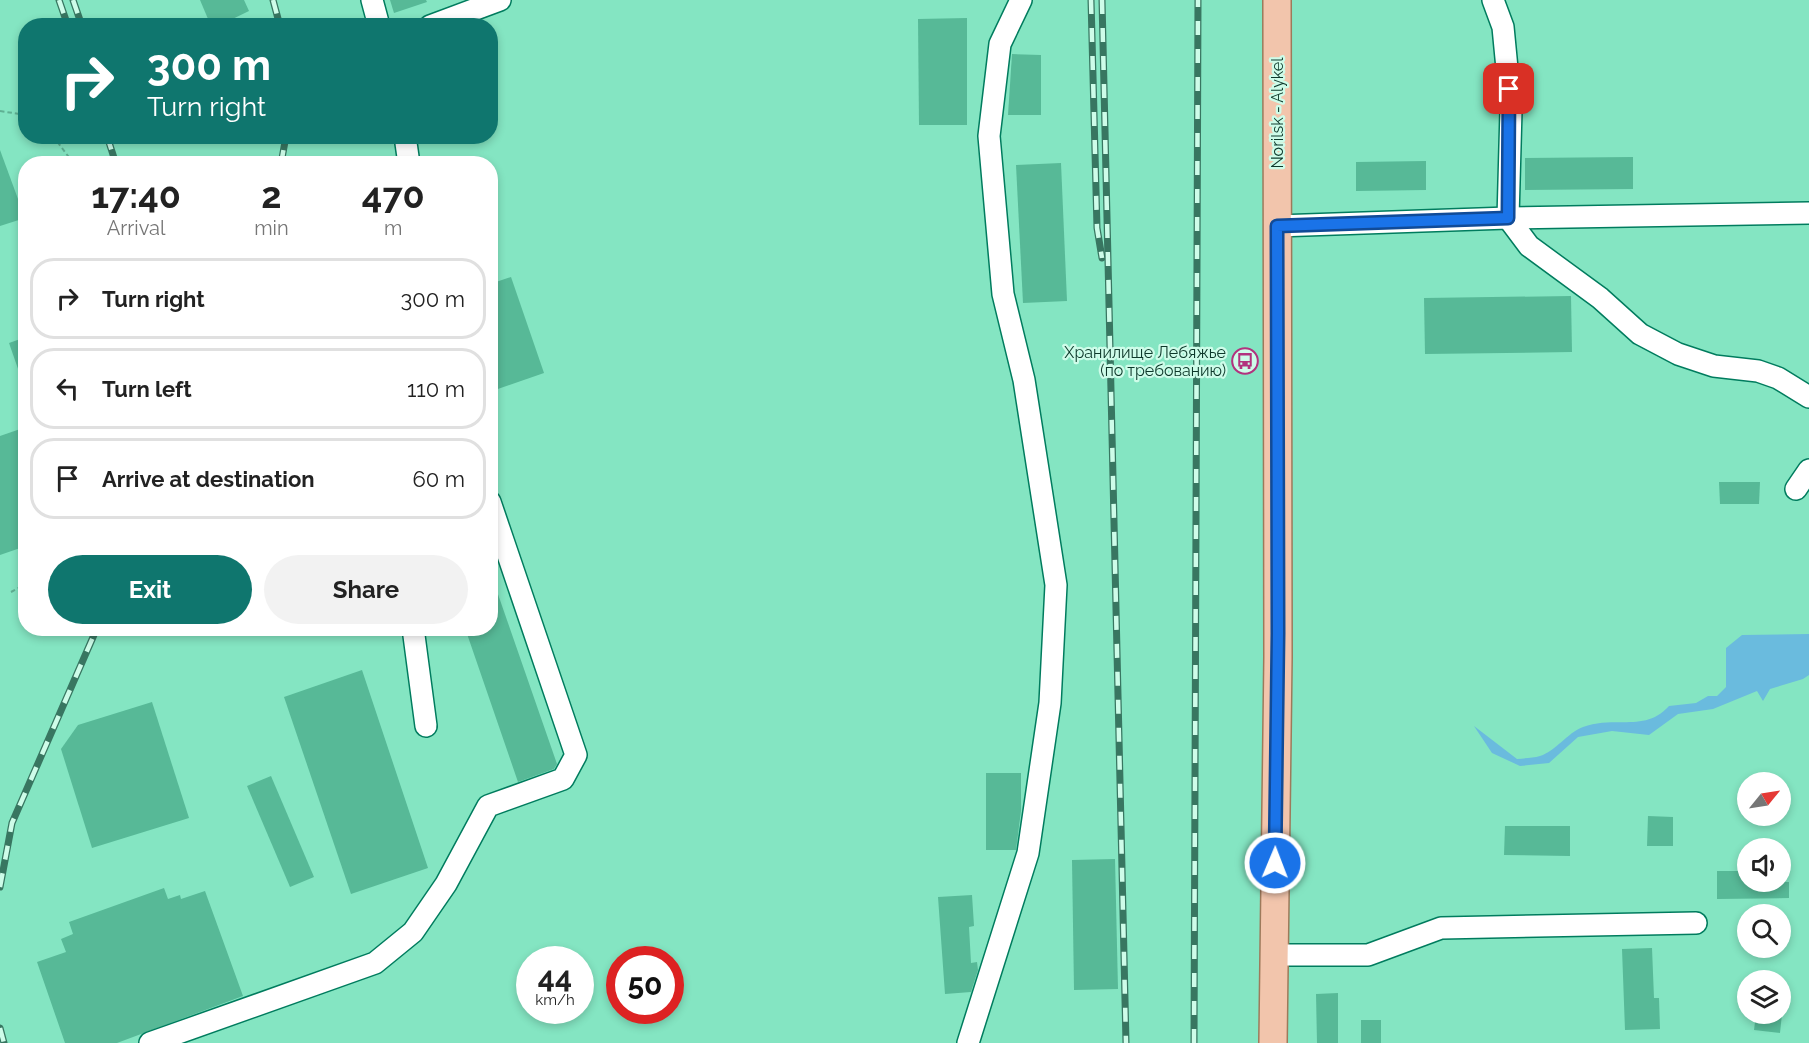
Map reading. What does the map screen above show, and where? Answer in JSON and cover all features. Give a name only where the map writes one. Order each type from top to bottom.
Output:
[{"type":"main road","name":"Norilsk - Alykel","points":[[1273,1043],[1278,633],[1277,0]]},
{"type":"lane","points":[[372,0],[377,18]]},
{"type":"lane","points":[[452,18],[500,0]]},
{"type":"lane","points":[[968,1043],[1028,853],[1050,703],[1056,585],[1024,380],[1003,294],[989,136],[1000,44],[1021,0]]},
{"type":"lane","points":[[1492,0],[1503,27],[1511,110],[1508,218],[1529,246],[1600,298],[1640,334],[1678,354],[1714,366],[1758,371],[1778,378],[1809,397]]},
{"type":"lane","points":[[1277,226],[1508,218],[1809,213]]},
{"type":"lane","points":[[1796,489],[1809,470]]},
{"type":"lane","points":[[150,1043],[375,963],[413,932],[446,884],[488,806],[563,779],[576,755],[498,526]]},
{"type":"lane","points":[[414,636],[426,726]]},
{"type":"lane","points":[[1273,955],[1368,954],[1441,928],[1696,923]]},
{"type":"path","points":[[0,111],[18,114]]},
{"type":"path","points":[[11,592],[18,588]]},
{"type":"water","points":[[1809,634],[1809,675],[1770,689],[1763,701],[1757,691],[1713,709],[1678,714],[1649,735],[1612,731],[1578,737],[1549,763],[1520,766],[1492,753],[1474,726],[1517,759],[1540,756],[1583,727],[1607,722],[1650,719],[1669,706],[1696,703],[1708,696],[1717,696],[1726,687],[1726,648],[1742,635]]},
{"type":"building","points":[[200,0],[244,0],[249,11],[235,18],[208,18]]},
{"type":"building","points":[[390,0],[426,0],[427,2],[394,13]]},
{"type":"building","points":[[967,18],[967,125],[919,125],[918,19]]},
{"type":"building","points":[[1012,54],[1041,55],[1041,115],[1008,115]]},
{"type":"building","points":[[0,150],[18,199],[18,220],[0,226]]},
{"type":"building","points":[[1633,157],[1633,189],[1525,190],[1525,158]]},
{"type":"building","points":[[1426,161],[1426,190],[1356,191],[1356,162]]},
{"type":"building","points":[[1061,163],[1067,301],[1023,303],[1016,165]]},
{"type":"building","points":[[511,277],[544,373],[498,389],[498,281]]},
{"type":"building","points":[[1571,296],[1572,352],[1425,354],[1424,298]]},
{"type":"building","points":[[18,340],[18,369],[9,343]]},
{"type":"building","points":[[18,430],[18,549],[0,555],[0,436]]},
{"type":"building","points":[[1719,482],[1760,482],[1759,504],[1720,504]]},
{"type":"building","points":[[498,594],[557,764],[554,769],[518,782],[468,636],[498,636]]},
{"type":"building","points":[[362,670],[428,868],[351,894],[284,697]]},
{"type":"building","points":[[152,702],[189,818],[92,848],[61,749],[78,725]]},
{"type":"building","points":[[986,773],[1021,773],[1021,811],[1016,850],[986,850]]},
{"type":"building","points":[[271,776],[314,877],[290,887],[247,786]]},
{"type":"building","points":[[1648,816],[1673,817],[1673,846],[1647,846]]},
{"type":"building","points":[[1505,826],[1570,826],[1570,856],[1504,855]]},
{"type":"building","points":[[1115,859],[1118,989],[1074,990],[1072,860]]},
{"type":"building","points":[[1717,871],[1737,871],[1737,892],[1789,892],[1789,898],[1717,899]]},
{"type":"building","points":[[164,888],[168,899],[180,895],[181,899],[205,891],[243,996],[117,1043],[65,1043],[37,962],[66,952],[61,939],[73,934],[69,922]]},
{"type":"building","points":[[972,895],[974,926],[969,927],[971,963],[977,962],[978,970],[971,992],[945,994],[938,897]]},
{"type":"building","points":[[1652,948],[1654,998],[1659,998],[1660,1029],[1625,1030],[1622,949]]},
{"type":"building","points":[[1338,993],[1338,1043],[1317,1043],[1316,994]]},
{"type":"building","points":[[1361,1020],[1381,1020],[1381,1043],[1361,1043]]},
{"type":"building","points":[[1755,1024],[1781,1024],[1780,1033],[1754,1030]]},
{"type":"railway","points":[[59,0],[65,18]]},
{"type":"railway","points":[[73,0],[79,18]]},
{"type":"railway","points":[[273,0],[278,18]]},
{"type":"railway","points":[[1091,0],[1097,228],[1102,258]]},
{"type":"railway","points":[[1102,0],[1126,1043]]},
{"type":"railway","points":[[1194,1043],[1198,0]]},
{"type":"railway","points":[[110,144],[113,156]]},
{"type":"railway","points":[[282,156],[285,144]]},
{"type":"railway","points":[[0,887],[12,823],[94,636]]},
{"type":"railway","points":[[0,1028],[4,1043]]},
{"type":"place","name":"Хранилище Лебяжье (по требованию)","points":[[1245,361]]},
{"type":"route","points":[[1275,863],[1279,348],[1277,226],[1508,218],[1511,110],[1509,89]]}]
